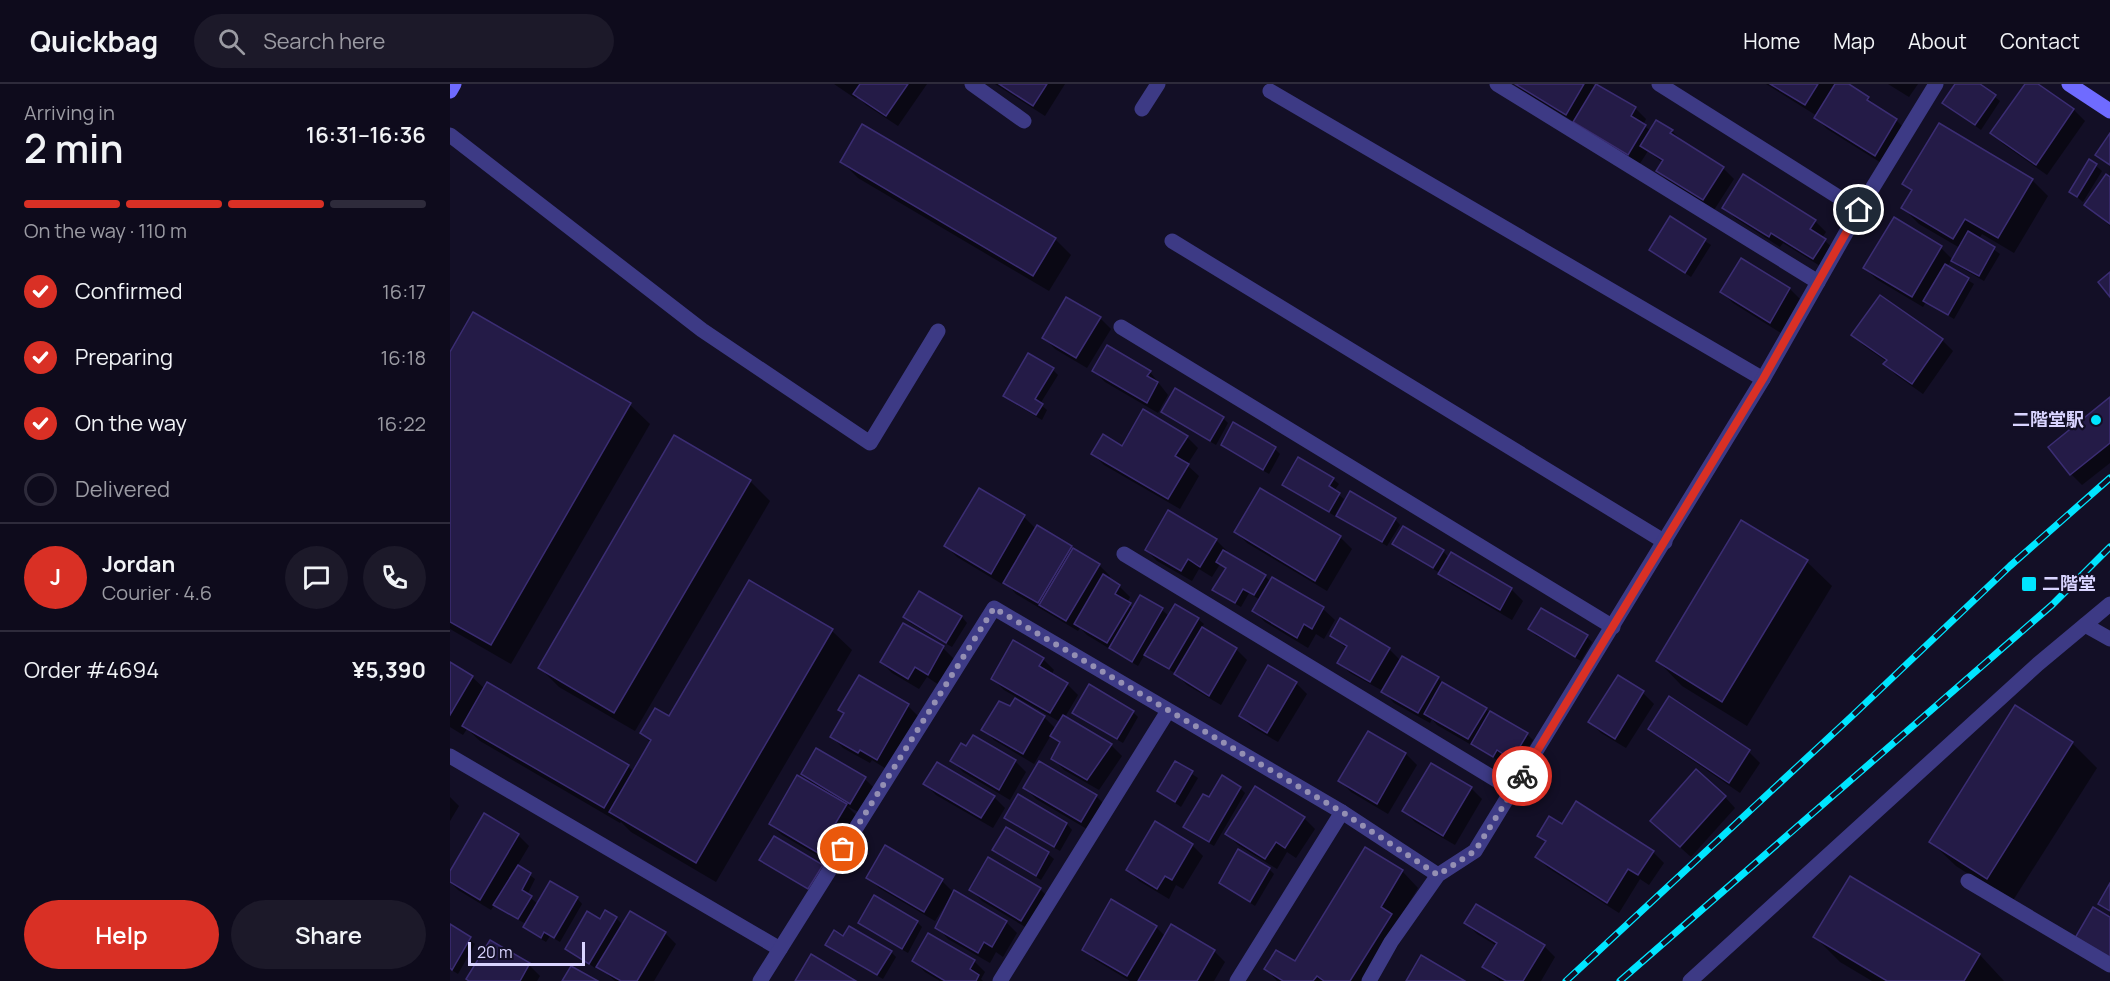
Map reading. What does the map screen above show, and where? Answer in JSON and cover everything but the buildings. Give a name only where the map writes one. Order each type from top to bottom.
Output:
[{"type":"main road","points":[[450,91],[454,84]]},
{"type":"main road","points":[[2069,84],[2110,111]]},
{"type":"street","points":[[972,84],[1024,121]]},
{"type":"street","points":[[1142,109],[1158,84]]},
{"type":"street","points":[[1497,84],[1818,282]]},
{"type":"street","points":[[1659,84],[1859,210]]},
{"type":"street","points":[[1369,981],[1391,942],[1438,875],[1475,851],[1763,379],[1859,210],[1936,84]]},
{"type":"street","points":[[1270,91],[1763,379]]},
{"type":"street","points":[[450,135],[702,330],[870,443],[938,332]]},
{"type":"street","points":[[1172,241],[1665,542]]},
{"type":"street","points":[[1121,327],[1613,627]]},
{"type":"street","points":[[1124,554],[1513,790]]},
{"type":"street","points":[[1690,981],[2038,664],[2110,604]]},
{"type":"street","points":[[760,981],[994,608],[1342,812],[1438,875]]},
{"type":"street","points":[[2085,625],[2110,639]]},
{"type":"street","points":[[1000,981],[1168,711]]},
{"type":"street","points":[[450,756],[780,949]]},
{"type":"street","points":[[1237,981],[1342,812]]},
{"type":"street","points":[[1968,881],[2110,965]]},
{"type":"railway","points":[[1566,981],[2010,566],[2110,478]]},
{"type":"railway","points":[[1620,981],[2052,605],[2110,547]]},
{"type":"way so far","points":[[843,849],[994,608],[1342,812],[1438,875],[1475,851],[1522,776]]},
{"type":"place","name":"二階堂駅","points":[[2096,420]]},
{"type":"place","name":"二階堂","points":[[2029,584]]},
{"type":"route","points":[[1522,776],[1763,379],[1859,210]]}]
